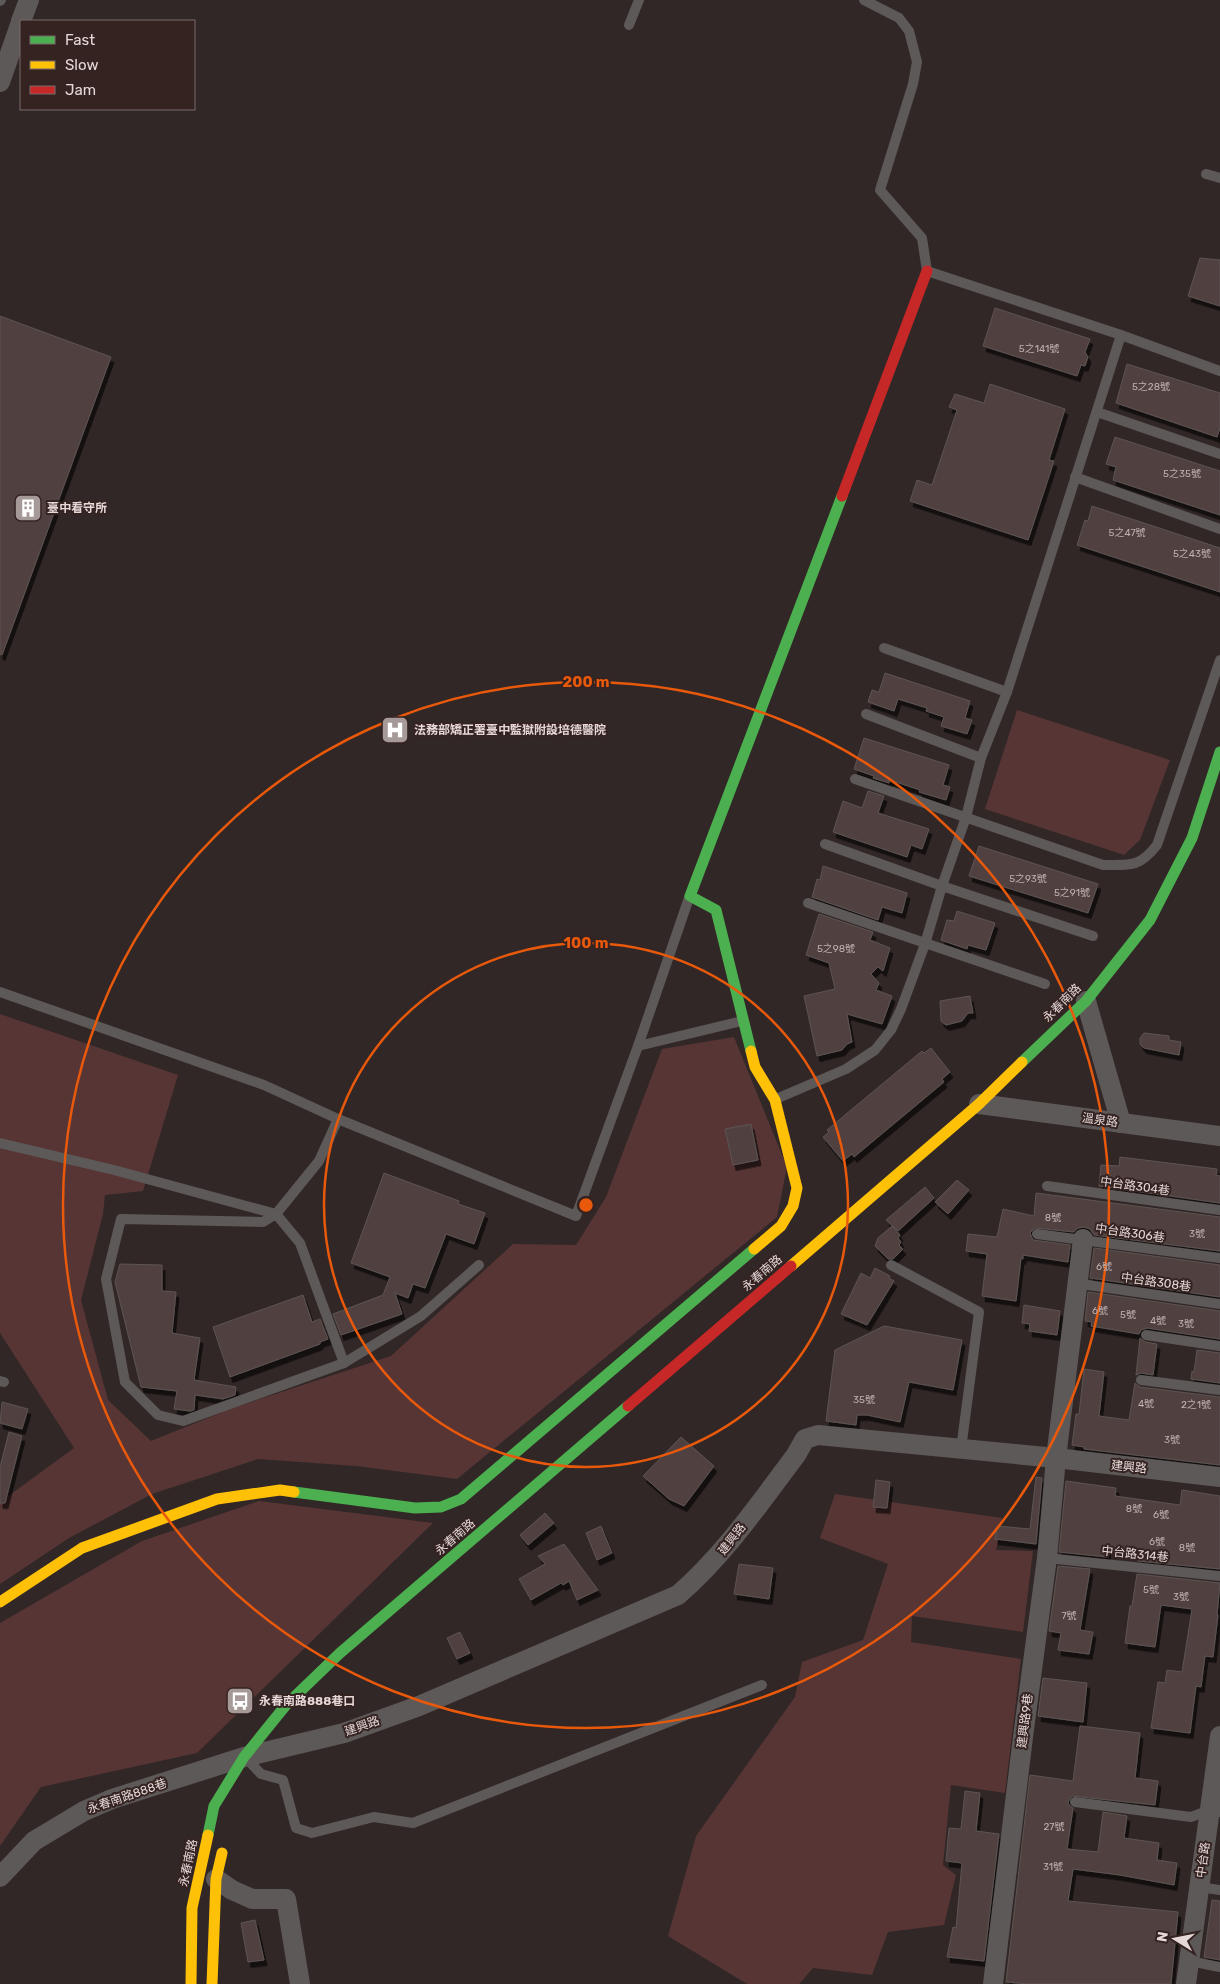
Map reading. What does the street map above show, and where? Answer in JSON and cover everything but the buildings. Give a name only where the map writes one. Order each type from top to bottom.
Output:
[{"type":"street","points":[[22,20],[29,0]]},
{"type":"street","points":[[0,82],[20,25]]},
{"type":"street","points":[[0,1602],[82,1548],[217,1499],[280,1490],[416,1508],[441,1507],[461,1499],[781,1226],[793,1206],[797,1188],[774,1100],[755,1067],[716,910],[690,896],[927,271]]},
{"type":"street","name":"永春南路","points":[[191,1984],[192,1908],[214,1806],[244,1757],[286,1705],[340,1653],[979,1104],[1086,1001],[1150,920],[1192,838],[1220,752]]},
{"type":"street","points":[[1086,1001],[1121,1123]]},
{"type":"street","name":"溫泉路","points":[[979,1104],[1220,1136]]},
{"type":"street","name":"建興路9巷","points":[[993,1984],[1047,1558],[1056,1458],[1083,1239]]},
{"type":"street","name":"建興路","points":[[244,1757],[344,1733],[419,1706],[678,1595],[724,1551],[796,1455],[805,1439],[818,1435],[1056,1458],[1220,1477]]},
{"type":"street","name":"中台路","points":[[1186,1984],[1199,1887],[1215,1811],[1220,1736]]},
{"type":"street","name":"永春南路","points":[[235,1794],[244,1757]]},
{"type":"street","name":"永春南路888巷","points":[[0,1877],[34,1841],[84,1811],[244,1757]]},
{"type":"street","points":[[212,1984],[216,1879],[224,1841]]},
{"type":"street","points":[[216,1879],[232,1890],[252,1899],[286,1900],[300,1984]]},
{"type":"lane","points":[[629,25],[639,0]]},
{"type":"lane","points":[[864,0],[899,18],[909,31],[917,62],[913,84],[880,190],[922,238],[927,271],[1121,335],[1220,371]]},
{"type":"lane","points":[[1206,174],[1220,178]]},
{"type":"lane","points":[[774,1100],[846,1069],[875,1050],[891,1030],[901,1009],[925,944],[942,886],[966,818],[981,758],[1007,692],[1121,335]]},
{"type":"lane","points":[[1097,412],[1220,454]]},
{"type":"lane","points":[[1075,477],[1220,529]]},
{"type":"lane","points":[[884,648],[1007,692]]},
{"type":"lane","points":[[855,779],[1103,865],[1135,865],[1149,856],[1157,845],[1220,660]]},
{"type":"lane","points":[[866,714],[981,758]]},
{"type":"lane","points":[[825,844],[942,886],[1093,936]]},
{"type":"lane","points":[[0,992],[264,1085],[338,1118],[576,1216],[690,896]]},
{"type":"lane","points":[[808,903],[1045,984]]},
{"type":"lane","points":[[638,1046],[744,1021]]},
{"type":"lane","points":[[338,1118],[319,1161],[276,1214],[263,1222],[121,1219],[106,1279],[125,1382],[158,1415],[183,1421],[344,1363],[421,1316],[479,1265]]},
{"type":"lane","points":[[0,1143],[114,1170],[276,1214],[300,1243],[344,1363]]},
{"type":"lane","name":"中台路304巷","points":[[1047,1186],[1220,1210]]},
{"type":"lane","name":"中台路306巷","points":[[1038,1234],[1220,1258]]},
{"type":"lane","points":[[891,1265],[979,1312],[961,1449]]},
{"type":"lane","name":"中台路308巷","points":[[1088,1285],[1220,1304]]},
{"type":"lane","points":[[1146,1335],[1220,1346]]},
{"type":"lane","points":[[1141,1380],[1220,1390]]},
{"type":"lane","name":"中台路314巷","points":[[1047,1558],[1220,1576]]},
{"type":"lane","points":[[244,1757],[262,1774],[283,1780],[296,1828],[312,1834],[374,1817],[413,1823],[762,1685]]},
{"type":"lane","points":[[1075,1802],[1191,1817],[1215,1811]]},
{"type":"lane","points":[[1199,1887],[1220,1890]]},
{"type":"lane","points":[[1189,1961],[1220,1967]]},
{"type":"shaded area","points":[[1017,710],[1170,760],[1140,840],[1124,855],[985,809]]},
{"type":"shaded area","points":[[0,1014],[178,1075],[143,1191],[105,1195],[103,1214],[81,1300],[108,1400],[151,1441],[230,1409],[391,1356],[513,1244],[576,1245],[606,1197],[662,1049],[734,1037],[787,1167],[777,1217],[457,1479],[356,1466],[258,1459],[152,1494],[69,1538],[0,1584],[0,1502],[74,1448],[0,1333]]},
{"type":"shaded area","points":[[835,1494],[1002,1518],[996,1550],[1033,1551],[1023,1632],[912,1616],[911,1642],[1021,1659],[1005,1793],[951,1785],[943,1865],[956,1875],[944,1925],[888,1932],[872,1975],[813,1968],[799,1984],[747,1984],[668,1936],[696,1836],[795,1697],[802,1662],[863,1640],[888,1564],[820,1538]]},
{"type":"shaded area","points":[[259,1501],[433,1523],[197,1753],[41,1787],[0,1846],[0,1623],[142,1541]]},
{"type":"traffic: fast","points":[[751,1051],[716,910],[690,896],[842,496]]},
{"type":"traffic: fast","points":[[1022,1062],[1086,1001],[1150,920],[1192,838],[1220,752]]},
{"type":"traffic: fast","points":[[294,1492],[415,1508],[441,1507],[461,1499],[754,1249]]},
{"type":"traffic: fast","points":[[208,1835],[214,1806],[244,1757],[286,1705],[340,1653],[628,1406]]},
{"type":"traffic: slow","points":[[751,1051],[755,1067],[775,1100],[797,1188],[793,1206],[781,1226],[754,1249]]},
{"type":"traffic: slow","points":[[791,1266],[979,1104],[1022,1062]]},
{"type":"traffic: slow","points":[[0,1602],[82,1548],[217,1499],[280,1490],[294,1492]]},
{"type":"traffic: slow","points":[[191,1984],[192,1908],[208,1835]]},
{"type":"traffic: slow","points":[[212,1984],[216,1879],[222,1853]]},
{"type":"traffic: jam","points":[[842,496],[927,271]]},
{"type":"traffic: jam","points":[[628,1406],[791,1266]]},
{"type":"place","name":"臺中看守所","points":[[28,508]]},
{"type":"place","name":"法務部矯正署臺中監獄附設培德醫院","points":[[395,730]]},
{"type":"place","name":"永春南路888巷口","points":[[240,1701]]}]
